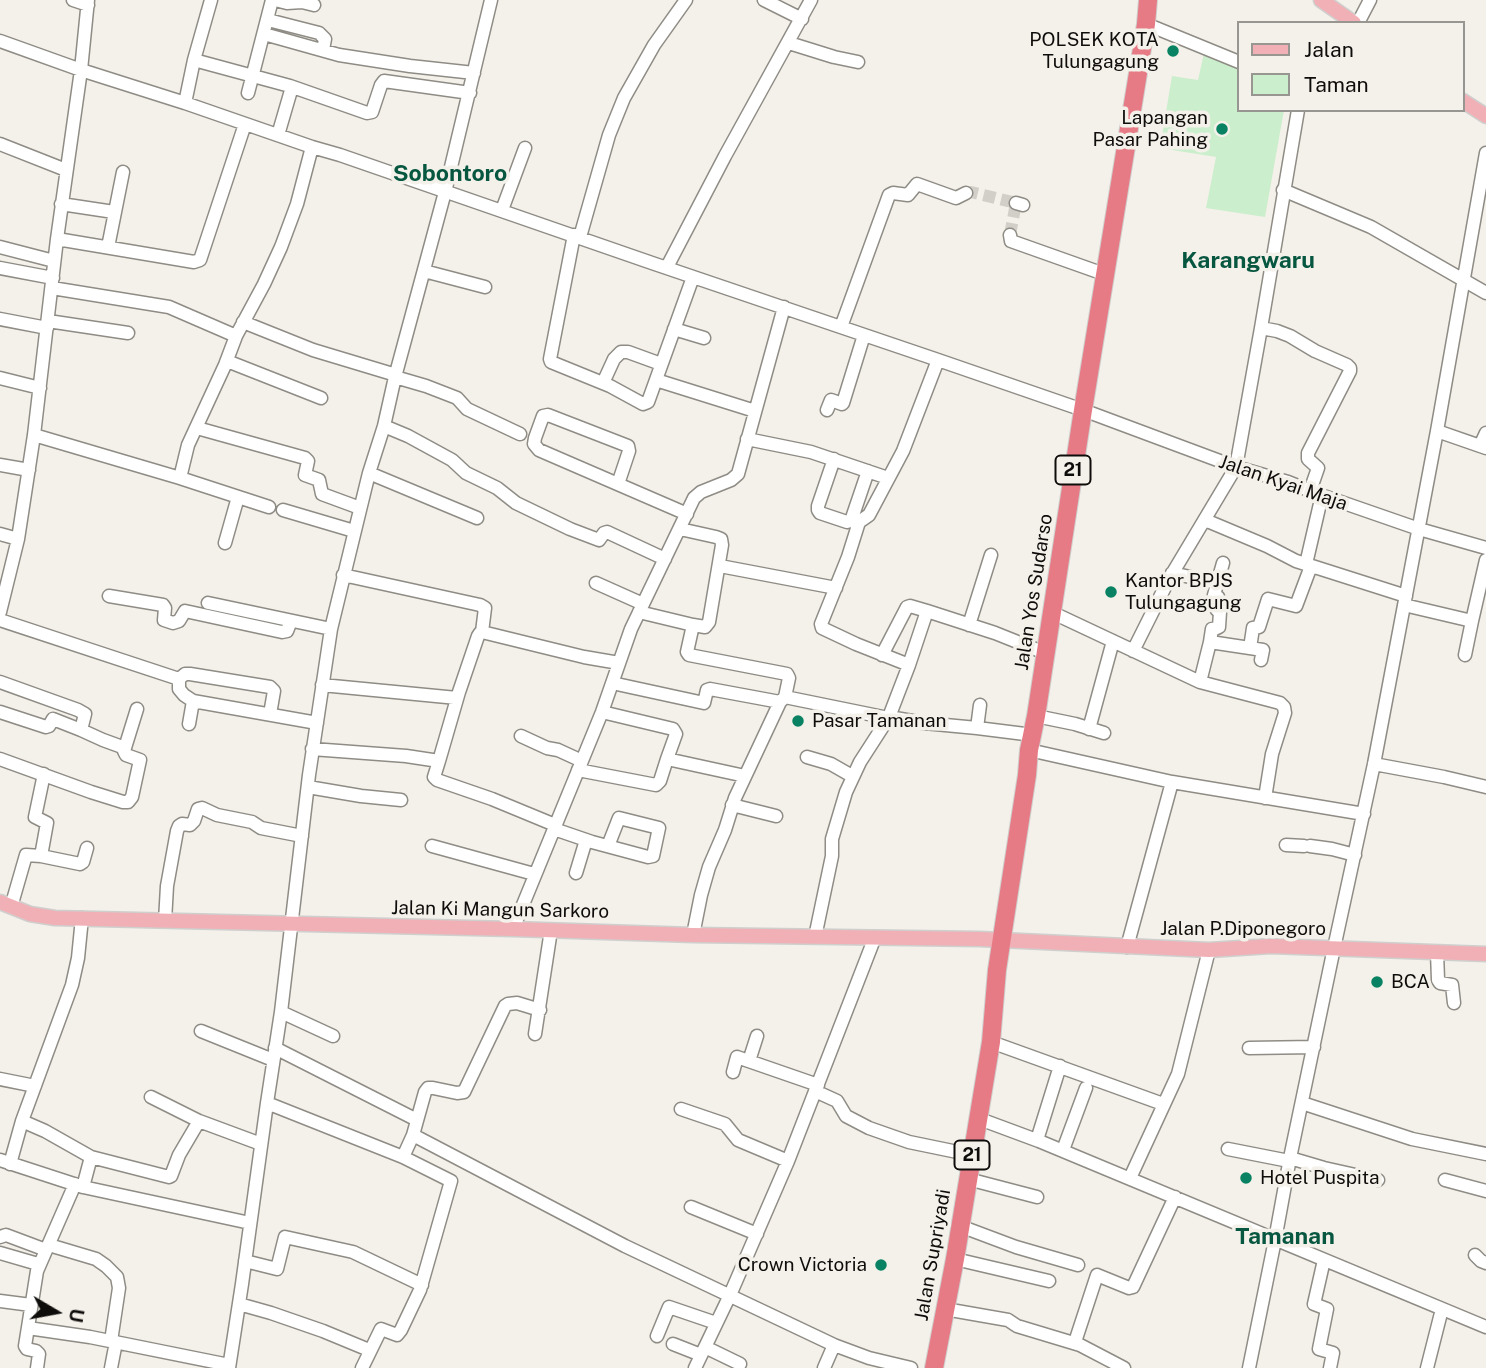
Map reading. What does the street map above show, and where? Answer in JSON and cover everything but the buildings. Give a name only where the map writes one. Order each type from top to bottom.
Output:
[{"type":"highway","name":"Jalan Yos Sudarso","points":[[1001,941],[1148,0]]},
{"type":"highway","name":"Jalan Supriyadi","points":[[934,1368],[991,1042],[1001,941]]},
{"type":"main road","points":[[1321,0],[1353,21]]},
{"type":"main road","points":[[1465,102],[1486,116]]},
{"type":"main road","name":"Jalan Ki Mangun Sarkoro","points":[[3,904],[30,914],[82,918],[1001,941]]},
{"type":"main road","name":"Jalan P.Diponegoro","points":[[1001,941],[1209,950],[1271,946],[1486,954]]},
{"type":"street","points":[[0,612],[18,539],[29,470],[61,204],[81,70],[88,3],[73,0]]},
{"type":"street","points":[[185,103],[211,0]]},
{"type":"street","points":[[248,93],[274,0],[314,5]]},
{"type":"street","points":[[27,1328],[114,1342],[229,1367],[281,1012],[312,749],[331,629],[369,473],[384,426],[445,192],[491,0]]},
{"type":"street","points":[[686,0],[654,46],[624,98],[577,236],[550,359],[554,364],[603,383],[645,405],[693,277]]},
{"type":"street","points":[[764,0],[802,19]]},
{"type":"street","points":[[667,267],[811,0]]},
{"type":"street","points":[[1357,21],[1370,0]]},
{"type":"street","points":[[268,20],[319,33],[325,39],[323,50]]},
{"type":"street","points":[[1146,24],[1238,62]]},
{"type":"street","points":[[264,34],[339,55],[390,64],[474,73]]},
{"type":"street","name":"Jalan Kyai Maja","points":[[0,41],[938,360],[1236,467],[1288,482],[1419,529],[1486,548]]},
{"type":"street","points":[[789,43],[858,62]]},
{"type":"street","points":[[194,60],[292,87],[367,113],[372,112],[384,81],[470,93]]},
{"type":"street","points":[[278,135],[292,87]]},
{"type":"street","points":[[1133,651],[1172,573],[1236,467],[1298,112]]},
{"type":"street","points":[[57,239],[194,262],[200,260],[245,124]]},
{"type":"street","points":[[0,144],[66,170]]},
{"type":"street","points":[[180,478],[188,445],[236,336],[281,247],[297,204],[312,147]]},
{"type":"street","points":[[502,210],[524,148]]},
{"type":"street","points":[[1249,1368],[1374,764],[1486,153]]},
{"type":"street","points":[[108,247],[123,172]]},
{"type":"street","points":[[841,327],[889,195],[908,195],[917,184],[956,198],[966,193]]},
{"type":"street","points":[[1283,190],[1371,227],[1486,293]]},
{"type":"street","points":[[61,204],[114,212]]},
{"type":"street","points":[[1010,234],[1010,241],[1104,274]]},
{"type":"street","points":[[0,247],[54,261]]},
{"type":"street","points":[[0,268],[52,283],[169,307],[236,336]]},
{"type":"street","points":[[424,271],[485,287]]},
{"type":"street","points":[[513,929],[602,712],[641,608],[696,495],[736,477],[739,471],[784,307]]},
{"type":"street","points":[[0,319],[128,332]]},
{"type":"street","points":[[243,322],[313,350],[457,398],[467,409],[520,434]]},
{"type":"street","points":[[1250,648],[1253,628],[1259,627],[1268,599],[1296,606],[1308,565],[1318,468],[1308,458],[1308,453],[1350,371],[1347,365],[1290,336],[1261,328]]},
{"type":"street","points":[[674,329],[704,338]]},
{"type":"street","points":[[827,410],[831,400],[843,403],[864,335]]},
{"type":"street","points":[[603,383],[614,359],[621,352],[628,352],[661,365]]},
{"type":"street","points":[[909,665],[821,627],[859,522],[869,515],[902,451],[938,360]]},
{"type":"street","points":[[227,361],[321,398]]},
{"type":"street","points":[[0,378],[40,388]]},
{"type":"street","points":[[656,380],[755,411]]},
{"type":"street","points":[[618,484],[629,451],[628,446],[548,415],[543,416],[535,438],[535,447],[618,484],[687,514]]},
{"type":"street","points":[[384,426],[452,460],[466,473],[496,488],[516,503],[570,529],[599,540],[607,532],[665,559]]},
{"type":"street","points":[[197,428],[305,458],[308,461],[305,475],[319,480],[322,494],[360,508]]},
{"type":"street","points":[[1437,431],[1483,447],[1486,433]]},
{"type":"street","points":[[34,435],[269,506]]},
{"type":"street","points":[[747,439],[811,452],[885,477]]},
{"type":"street","points":[[834,459],[818,506],[820,513],[851,521],[868,471]]},
{"type":"street","points":[[0,465],[29,470]]},
{"type":"street","points":[[369,473],[477,517]]},
{"type":"street","points":[[225,543],[238,497]]},
{"type":"street","points":[[283,510],[354,531]]},
{"type":"street","points":[[1205,520],[1308,565],[1405,601],[1472,621]]},
{"type":"street","points":[[596,583],[641,608],[705,627],[709,622],[720,566],[721,539],[680,529]]},
{"type":"street","points":[[0,534],[18,539]]},
{"type":"street","points":[[969,625],[991,555]]},
{"type":"street","points":[[1465,654],[1486,560]]},
{"type":"street","points":[[1200,682],[1211,630],[1219,627],[1218,597],[1214,595],[1223,563]]},
{"type":"street","points":[[720,566],[836,588]]},
{"type":"street","points":[[1172,573],[1217,583]]},
{"type":"street","points":[[343,575],[485,608],[482,632],[478,636],[457,698],[434,776],[437,780],[492,799],[586,840],[608,846]]},
{"type":"street","points":[[109,596],[163,604],[164,620],[173,623],[179,621],[185,611],[282,632],[287,631],[290,621]]},
{"type":"street","points":[[208,603],[331,629]]},
{"type":"street","points":[[882,655],[906,607],[995,633],[1045,653]]},
{"type":"street","points":[[815,937],[832,856],[832,839],[852,776],[889,717],[927,611]]},
{"type":"street","points":[[1051,612],[1200,682],[1280,703],[1285,713],[1272,754],[1265,798]]},
{"type":"street","points":[[0,620],[178,678],[190,674],[272,688],[274,691],[270,714]]},
{"type":"street","points":[[693,625],[687,652],[689,655],[789,676],[782,699],[732,805],[704,881],[693,935]]},
{"type":"street","points":[[482,632],[619,663]]},
{"type":"street","points":[[1089,729],[1113,642]]},
{"type":"street","points":[[1210,642],[1263,650],[1261,660]]},
{"type":"street","points":[[178,678],[179,689],[193,701],[317,723]]},
{"type":"street","points":[[0,682],[85,714],[81,730]]},
{"type":"street","points":[[612,682],[704,703],[707,690],[710,689],[924,723],[977,727],[1172,782],[1364,814]]},
{"type":"street","points":[[322,685],[457,698]]},
{"type":"street","points":[[53,701],[48,715],[53,719],[125,748]]},
{"type":"street","points":[[189,723],[193,701]]},
{"type":"street","points":[[977,727],[981,705]]},
{"type":"street","points":[[0,759],[128,802],[132,797],[140,760],[124,752],[137,709]]},
{"type":"street","points":[[0,712],[46,727],[53,719]]},
{"type":"street","points":[[521,736],[558,750],[580,766],[656,785],[660,781],[676,734],[673,729],[602,712]]},
{"type":"street","points":[[1036,716],[1104,733]]},
{"type":"street","points":[[312,749],[439,761]]},
{"type":"street","points":[[807,757],[831,764],[852,776]]},
{"type":"street","points":[[667,759],[745,776]]},
{"type":"street","points":[[1374,764],[1486,787]]},
{"type":"street","points":[[41,856],[47,823],[36,817],[44,774]]},
{"type":"street","points":[[1127,947],[1172,782]]},
{"type":"street","points":[[308,787],[401,800]]},
{"type":"street","points":[[732,805],[776,816]]},
{"type":"street","points":[[165,921],[167,886],[177,831],[182,824],[190,825],[194,821],[198,809],[218,816],[252,822],[261,828],[302,836]]},
{"type":"street","points":[[576,873],[586,840]]},
{"type":"street","points":[[1286,845],[1332,849],[1355,855]]},
{"type":"street","points":[[432,846],[534,874]]},
{"type":"street","points":[[3,904],[26,855],[80,864],[87,848]]},
{"type":"street","points":[[82,918],[72,985],[5,1162],[79,1185],[250,1223]]},
{"type":"street","points":[[536,1034],[551,930]]},
{"type":"street","points":[[695,1368],[788,1161],[875,937]]},
{"type":"street","points":[[1130,1178],[1178,1074],[1209,950]]},
{"type":"street","points":[[1437,952],[1438,980],[1452,985],[1454,1003]]},
{"type":"street","points":[[403,1157],[428,1088],[460,1094],[464,1092],[505,1006],[517,1003],[540,1010]]},
{"type":"street","points":[[281,1012],[333,1036]]},
{"type":"street","points":[[201,1031],[274,1054],[417,1120]]},
{"type":"street","points":[[749,1061],[757,1036]]},
{"type":"street","points":[[991,1042],[1060,1066],[1089,1082],[1163,1104]]},
{"type":"street","points":[[1249,1048],[1314,1048]]},
{"type":"street","points":[[733,1072],[737,1057],[749,1061],[817,1088],[837,1101],[849,1119],[869,1128],[917,1144],[972,1155]]},
{"type":"street","points":[[1037,1140],[1060,1066]]},
{"type":"street","points":[[0,1080],[35,1086]]},
{"type":"street","points":[[1063,1150],[1089,1082]]},
{"type":"street","points":[[151,1097],[199,1121],[261,1144]]},
{"type":"street","points":[[267,1103],[403,1157],[452,1181],[422,1285],[399,1334],[381,1329],[362,1368]]},
{"type":"street","points":[[1302,1103],[1417,1140],[1486,1154]]},
{"type":"street","points":[[681,1109],[725,1124],[738,1140],[788,1161]]},
{"type":"street","points":[[977,1118],[1063,1150],[1486,1327]]},
{"type":"street","points":[[22,1121],[45,1130],[91,1157],[170,1177],[179,1155],[199,1121]]},
{"type":"street","points":[[413,1135],[625,1246],[834,1345],[869,1359],[911,1368]]},
{"type":"street","points":[[1228,1149],[1378,1180]]},
{"type":"street","points":[[37,1368],[39,1353],[25,1346],[38,1264],[91,1157]]},
{"type":"street","points":[[968,1180],[1037,1197]]},
{"type":"street","points":[[1445,1180],[1486,1191]]},
{"type":"street","points":[[1075,1342],[1097,1275],[1126,1288],[1133,1287],[1175,1197]]},
{"type":"street","points":[[691,1207],[757,1234]]},
{"type":"street","points":[[960,1226],[1016,1247],[1078,1265]]},
{"type":"street","points":[[0,1237],[6,1235],[96,1259],[117,1277],[119,1289],[111,1368]]},
{"type":"street","points":[[245,1261],[277,1269],[285,1237],[353,1252],[422,1285]]},
{"type":"street","points":[[0,1253],[38,1264]]},
{"type":"street","points":[[955,1259],[1049,1281]]},
{"type":"street","points":[[1324,1260],[1314,1304],[1328,1309],[1319,1349],[1333,1353],[1330,1368]]},
{"type":"street","points":[[0,1301],[31,1305]]},
{"type":"street","points":[[239,1304],[323,1331],[369,1350]]},
{"type":"street","points":[[657,1336],[669,1307],[716,1324]]},
{"type":"street","points":[[945,1309],[1008,1320],[1017,1326],[1075,1342],[1124,1368]]},
{"type":"street","points":[[1427,1368],[1442,1309]]},
{"type":"street","points":[[673,1344],[740,1364]]},
{"type":"street","points":[[824,1368],[834,1345]]},
{"type":"green space","name":"Lapangan Pasar Pahing","points":[[1204,53],[1238,68],[1238,112],[1284,112],[1265,217],[1206,208],[1216,157],[1160,148],[1172,76],[1198,80]]},
{"type":"tunnel","points":[[966,193],[1016,203],[1010,235]]},
{"type":"place","name":"POLSEK KOTA Tulungagung","points":[[1173,51]]},
{"type":"place","name":"Lapangan Pasar Pahing","points":[[1222,129]]},
{"type":"place","name":"Kantor BPJS Tulungagung","points":[[1111,592]]},
{"type":"place","name":"Pasar Tamanan","points":[[798,721]]},
{"type":"place","name":"BCA","points":[[1377,982]]},
{"type":"place","name":"Hotel Puspita","points":[[1246,1178]]},
{"type":"place","name":"Crown Victoria","points":[[881,1265]]},
{"type":"district","name":"Sobontoro","points":[[450,174]]},
{"type":"district","name":"Karangwaru","points":[[1248,261]]},
{"type":"district","name":"Tamanan","points":[[1285,1237]]}]
